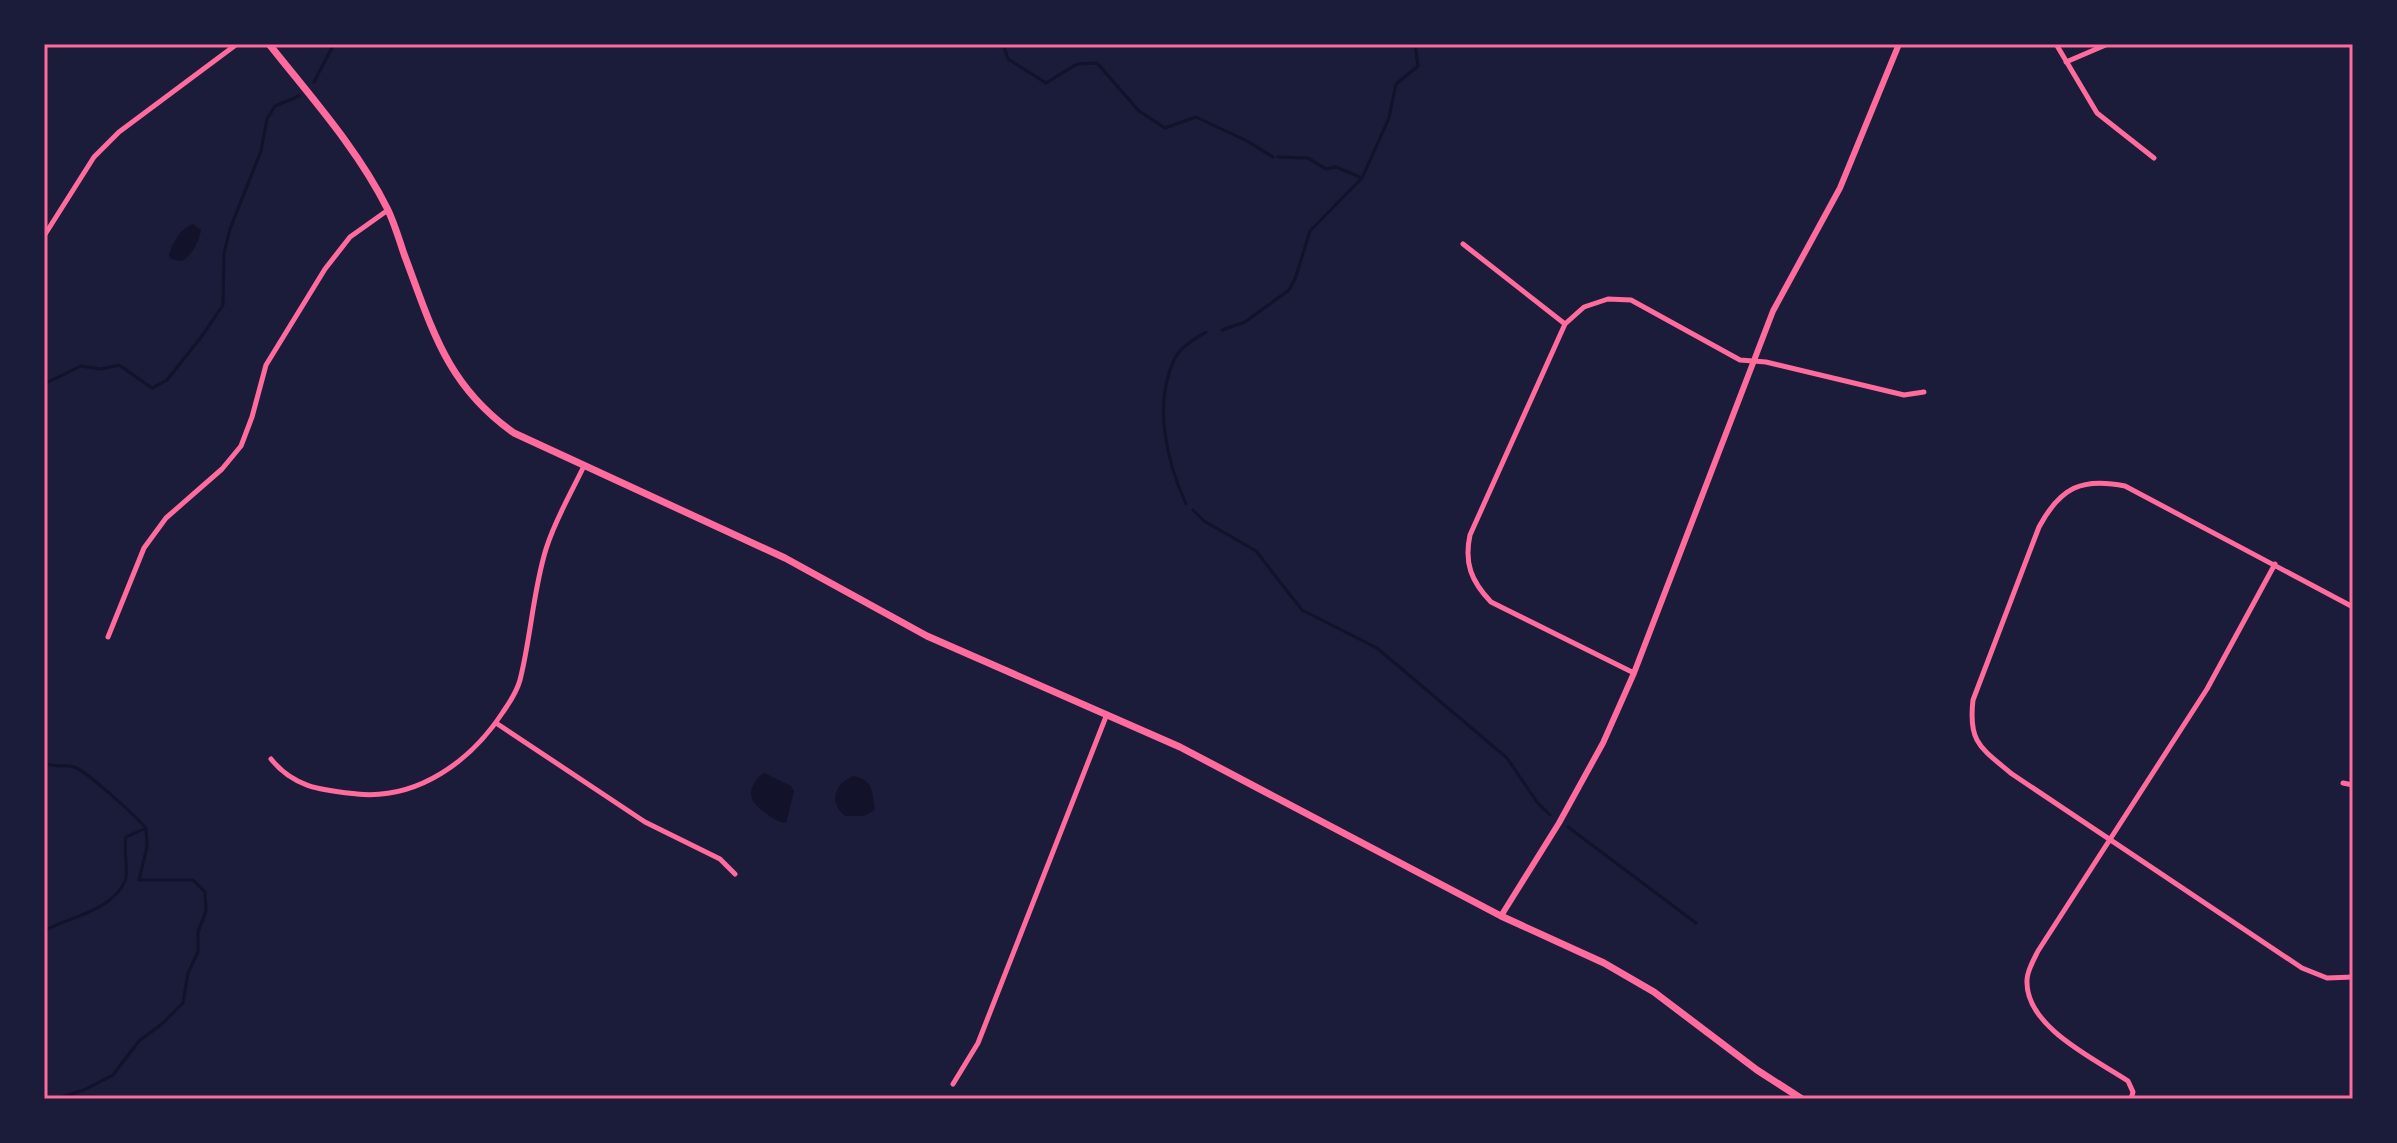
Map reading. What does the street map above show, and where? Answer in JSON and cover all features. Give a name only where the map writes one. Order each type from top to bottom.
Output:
[{"type":"main road","points":[[269,44],[365,169],[388,210],[444,357],[464,388],[496,421],[514,433],[785,558],[927,636],[1107,713],[1216,765],[1501,916],[1604,963],[1654,992],[1757,1070],[1802,1099]]},
{"type":"street","points":[[44,236],[94,157],[119,132],[237,44]]},
{"type":"street","points":[[1501,916],[1559,823],[1603,743],[1634,673],[1784,288],[1840,188],[1899,44]]},
{"type":"street","points":[[2056,44],[2097,113],[2154,158]]},
{"type":"street","points":[[2066,62],[2108,44]]},
{"type":"street","points":[[108,637],[144,548],[166,518],[222,469],[241,446],[266,365],[325,269],[350,237],[388,210]]},
{"type":"street","points":[[1463,244],[1565,324]]},
{"type":"street","points":[[1634,673],[1491,602],[1475,585],[1466,553],[1470,535],[1565,324],[1584,307],[1608,299],[1631,300],[1740,360],[1904,395],[1924,392]]},
{"type":"street","points":[[271,759],[290,779],[317,788],[371,795],[398,792],[427,782],[454,766],[496,723],[520,682],[546,550],[584,466]]},
{"type":"street","points":[[2353,607],[2125,486],[2105,482],[2083,484],[2065,492],[2050,507],[2039,527],[1973,700],[1971,720],[1977,743],[2012,774],[2302,968],[2327,978],[2353,977]]},
{"type":"street","points":[[2132,1095],[2128,1081],[2054,1032],[2031,999],[2027,979],[2038,951],[2207,689],[2275,564]]},
{"type":"street","points":[[953,1084],[978,1043],[1107,713]]},
{"type":"street","points":[[496,723],[645,822],[720,859],[735,874]]},
{"type":"street","points":[[2343,783],[2353,785]]},
{"type":"shaded area","points":[[193,224],[201,230],[189,256],[182,261],[171,259],[169,256],[174,242],[184,229]]},
{"type":"shaded area","points":[[764,773],[791,786],[794,791],[786,823],[768,815],[751,797],[753,785]]},
{"type":"shaded area","points":[[853,776],[865,780],[872,792],[875,810],[864,816],[845,816],[835,799],[838,788]]},
{"type":"waterway","points":[[314,82],[334,44]]},
{"type":"waterway","points":[[1003,44],[1008,59],[1046,83],[1077,64],[1097,63],[1139,111],[1165,128],[1196,117],[1273,157]]},
{"type":"waterway","points":[[1278,157],[1308,158],[1326,169],[1336,167],[1362,178],[1389,118],[1396,84],[1418,66],[1415,44]]},
{"type":"waterway","points":[[44,384],[81,366],[101,369],[119,365],[152,388],[167,380],[223,305],[224,253],[230,229],[261,151],[267,119],[275,106],[299,96]]},
{"type":"waterway","points":[[1222,330],[1245,322],[1289,290],[1310,231],[1362,178]]},
{"type":"waterway","points":[[1186,504],[1168,452],[1164,396],[1177,355],[1206,332]]},
{"type":"waterway","points":[[1193,510],[1204,521],[1256,551],[1302,610],[1377,648],[1507,758],[1537,802],[1550,815]]},
{"type":"waterway","points":[[44,763],[80,770],[111,794],[146,828],[126,837],[126,877],[119,891],[89,912],[44,931]]},
{"type":"waterway","points":[[1568,827],[1696,923]]},
{"type":"waterway","points":[[56,1099],[84,1090],[113,1075],[139,1041],[183,1003],[188,973],[198,952],[198,932],[206,911],[205,892],[193,880],[139,880],[147,847],[146,828]]}]
